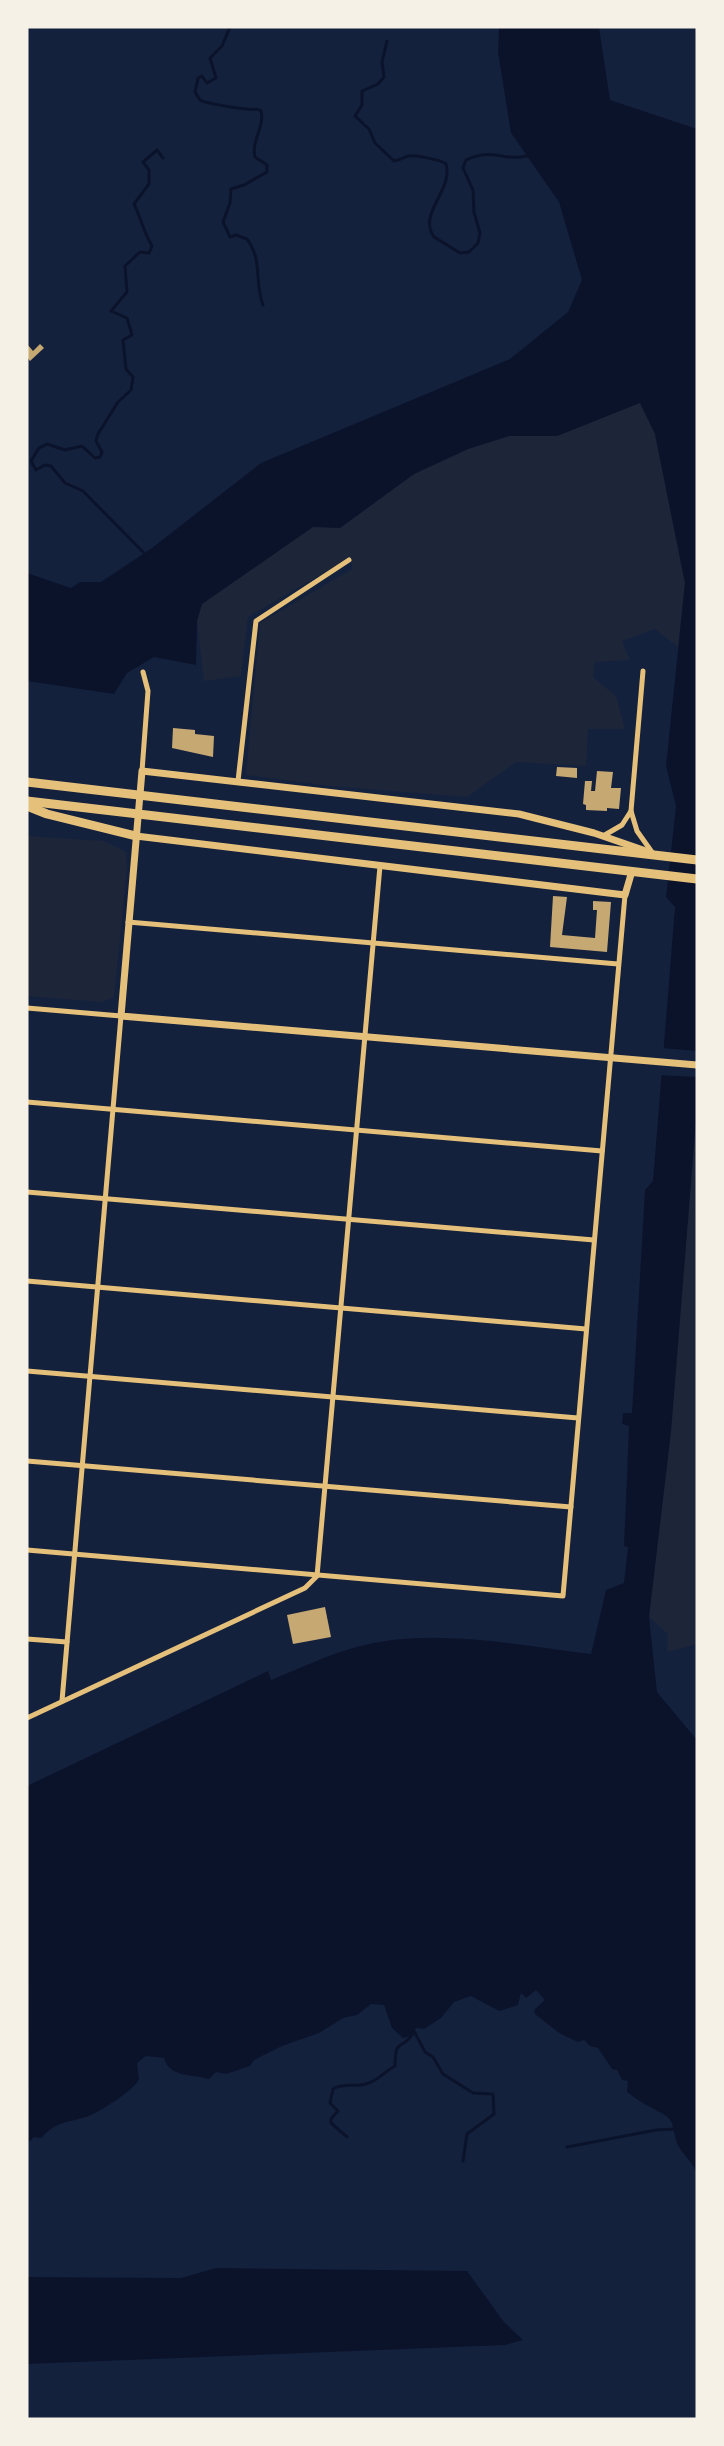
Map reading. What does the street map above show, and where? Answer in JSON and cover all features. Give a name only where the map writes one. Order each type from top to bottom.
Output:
[{"type":"highway","points":[[27,782],[697,860]]},
{"type":"highway","points":[[27,801],[697,879]]},
{"type":"highway","points":[[27,806],[48,814],[136,836]]},
{"type":"street","points":[[238,782],[256,621],[350,560]]},
{"type":"street","points":[[642,671],[631,811],[637,831],[654,855]]},
{"type":"street","points":[[62,1701],[142,771],[148,691],[143,672]]},
{"type":"street","points":[[142,771],[519,814],[603,836],[654,855]]},
{"type":"street","points":[[603,836],[622,825],[631,811]]},
{"type":"street","points":[[136,836],[625,895]]},
{"type":"street","points":[[27,1718],[305,1587],[317,1576],[380,866]]},
{"type":"street","points":[[27,1550],[563,1596],[609,1058],[625,895],[632,871]]},
{"type":"street","points":[[128,922],[618,964]]},
{"type":"street","points":[[27,1008],[697,1065]]},
{"type":"street","points":[[27,1102],[602,1151]]},
{"type":"street","points":[[27,1192],[594,1240]]},
{"type":"street","points":[[27,1281],[586,1329]]},
{"type":"street","points":[[27,1371],[578,1418]]},
{"type":"street","points":[[27,1461],[571,1507]]},
{"type":"street","points":[[27,1639],[67,1642]]},
{"type":"shaded area","points":[[499,27],[599,27],[610,100],[697,129],[697,1108],[671,1432],[649,1617],[657,1692],[697,1740],[697,2174],[679,2147],[667,2117],[627,2092],[628,2081],[622,2080],[617,2070],[612,2069],[598,2048],[590,2046],[584,2040],[578,2042],[559,2033],[535,2014],[534,2010],[545,2000],[536,1990],[526,1998],[521,1993],[518,2005],[499,2011],[471,1996],[454,2002],[441,2018],[424,2029],[416,2028],[411,2036],[403,2038],[392,2028],[384,2005],[371,2004],[357,2015],[343,2018],[319,2033],[282,2046],[254,2060],[250,2066],[226,2074],[216,2072],[209,2079],[176,2072],[171,2069],[164,2058],[146,2056],[137,2063],[139,2079],[137,2083],[125,2093],[91,2115],[58,2125],[42,2138],[34,2137],[29,2142],[27,1786],[268,1671],[271,1680],[353,1648],[411,1638],[441,1638],[502,1642],[591,1654],[606,1590],[624,1583],[628,1547],[624,1546],[629,1426],[622,1424],[623,1413],[632,1413],[645,1190],[653,1181],[675,907],[666,897],[676,806],[666,766],[685,583],[655,434],[640,403],[557,436],[509,436],[468,449],[414,474],[340,528],[313,527],[202,604],[197,621],[196,665],[154,657],[127,673],[114,694],[27,681],[27,573],[71,588],[80,582],[101,582],[152,548],[261,463],[510,359],[568,312],[582,280],[559,202],[511,133],[498,52]]},
{"type":"shaded area","points":[[640,402],[655,434],[685,583],[678,647],[655,629],[622,641],[630,660],[595,662],[593,677],[616,696],[625,729],[588,729],[586,766],[516,762],[467,797],[330,786],[246,775],[260,623],[352,569],[351,557],[248,617],[241,676],[204,681],[197,621],[202,604],[313,526],[340,528],[414,474],[468,449],[509,436],[557,436]]},
{"type":"shaded area","points":[[27,836],[104,841],[126,852],[127,868],[114,997],[102,1002],[27,996]]},
{"type":"shaded area","points":[[697,1108],[697,1644],[667,1652],[668,1634],[649,1617]]},
{"type":"shaded area","points":[[216,2268],[467,2271],[504,2322],[523,2340],[505,2345],[27,2364],[27,2277],[181,2278]]},
{"type":"pier","points":[[661,1048],[697,1051],[697,1077],[659,1075]]},
{"type":"building","points":[[27,344],[33,351],[40,344],[44,348],[30,361],[27,357]]},
{"type":"building","points":[[173,728],[195,730],[195,734],[214,736],[213,757],[172,748]]},
{"type":"building","points":[[557,767],[577,768],[577,778],[556,776]]},
{"type":"building","points":[[597,771],[613,772],[611,788],[621,788],[619,809],[586,810],[586,805],[583,804],[585,781],[592,781],[591,791],[595,791]]},
{"type":"building","points":[[553,896],[567,897],[562,935],[595,938],[597,910],[593,910],[593,901],[611,902],[607,952],[550,947]]},
{"type":"building","points":[[325,1607],[331,1637],[293,1644],[287,1615]]},
{"type":"waterway","points":[[230,27],[222,46],[210,58],[216,78],[207,83],[202,76],[198,78],[195,92],[204,102],[261,111],[261,123],[254,151],[255,157],[267,165],[267,172],[244,185],[231,189],[230,203],[223,222],[230,237],[236,235],[247,239],[252,247],[257,263],[263,305]]},
{"type":"waterway","points":[[387,41],[382,62],[384,77],[378,84],[362,91],[362,105],[355,116],[369,129],[375,143],[394,161],[411,156],[434,159],[446,164],[445,183],[430,219],[430,228],[434,237],[460,253],[469,252],[478,243],[480,233],[474,212],[473,190],[463,168],[466,160],[484,155],[527,156]]},
{"type":"waterway","points":[[143,552],[83,491],[65,483],[51,466],[45,465],[36,470],[31,461],[39,448],[47,444],[65,450],[82,446],[95,458],[100,457],[102,452],[96,441],[98,434],[118,402],[131,390],[133,377],[126,369],[123,340],[132,335],[127,318],[111,311],[127,292],[125,266],[140,252],[149,253],[152,246],[134,204],[149,184],[149,170],[143,162],[157,150],[163,158]]},
{"type":"waterway","points":[[414,2031],[425,2052],[433,2057],[443,2074],[473,2093],[493,2094],[494,2114],[467,2134],[463,2161]]},
{"type":"waterway","points":[[347,2137],[331,2123],[331,2119],[338,2111],[330,2103],[333,2089],[340,2086],[366,2084],[378,2079],[395,2066],[398,2047],[406,2042],[414,2032]]},
{"type":"waterway","points":[[567,2147],[656,2130],[675,2129]]}]
